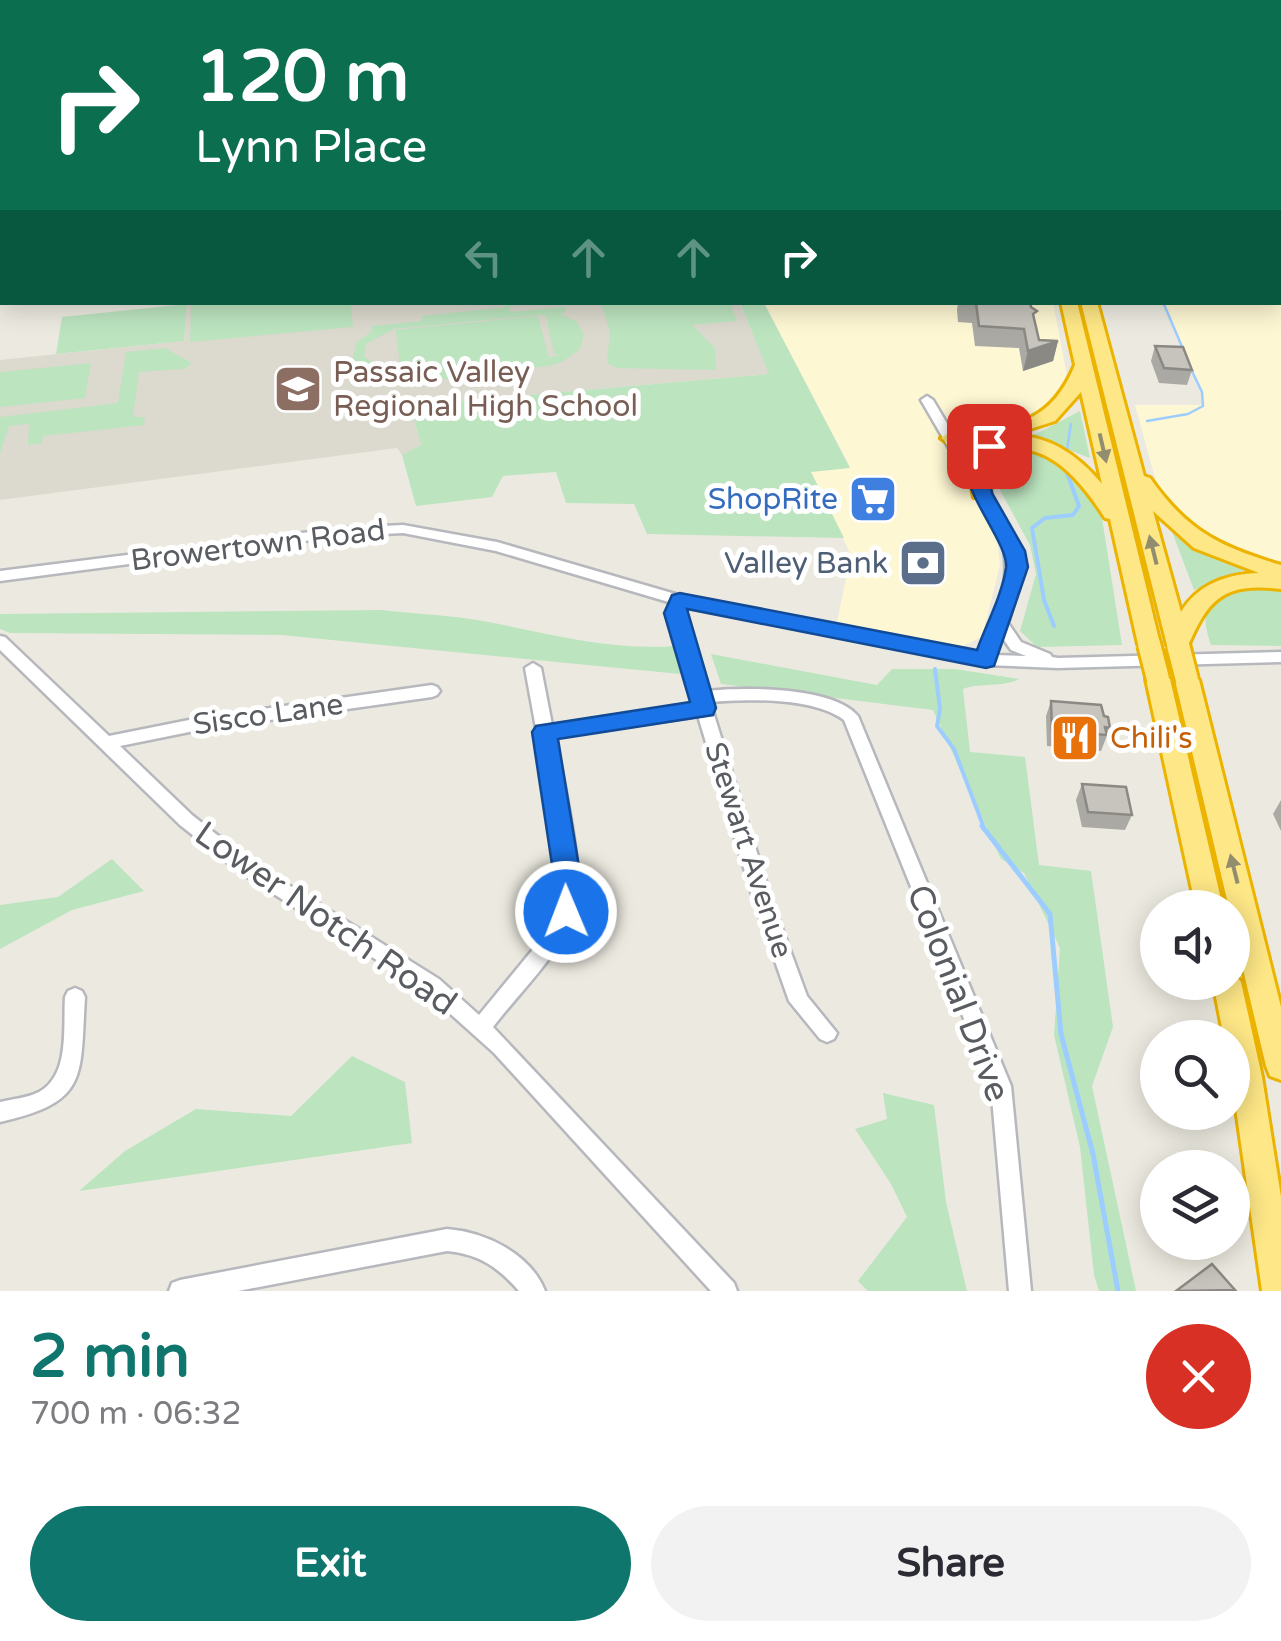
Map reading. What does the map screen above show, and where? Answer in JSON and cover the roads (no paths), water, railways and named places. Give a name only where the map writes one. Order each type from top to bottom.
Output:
[{"type":"highway","points":[[1070,305],[1206,890]]},
{"type":"highway","points":[[1091,305],[1281,1066]]},
{"type":"highway","points":[[952,443],[1049,420],[1071,400],[1084,365]]},
{"type":"highway","points":[[952,443],[1006,441],[1051,450],[1088,475],[1122,532]]},
{"type":"highway","points":[[982,493],[976,461],[981,450],[1006,441]]},
{"type":"highway","points":[[1131,464],[1175,528],[1220,553],[1281,572]]},
{"type":"highway","points":[[1178,644],[1186,613],[1212,592],[1252,581],[1281,582]]},
{"type":"highway","points":[[1230,1000],[1258,1143],[1280,1291]]},
{"type":"street","points":[[927,400],[1016,558],[1016,576],[986,660]]},
{"type":"street","name":"Browertown Road","points":[[0,576],[342,532],[403,529],[497,548],[680,600],[986,660],[1058,663],[1281,657]]},
{"type":"street","name":"Stewart Avenue","points":[[680,600],[675,613],[763,901],[799,1000],[827,1033]]},
{"type":"street","points":[[999,622],[1023,651],[1058,663]]},
{"type":"street","name":"Lower Notch Road","points":[[0,641],[156,795],[244,866],[432,985],[480,1028],[726,1291]]},
{"type":"street","points":[[480,1028],[566,912],[570,891],[534,668]]},
{"type":"street","name":"Sisco Lane","points":[[105,743],[198,724],[432,690]]},
{"type":"street","name":"Colonial Drive","points":[[703,703],[722,694],[814,701],[844,708],[1001,1086],[1020,1291]]},
{"type":"street","points":[[544,732],[703,703]]},
{"type":"street","points":[[0,1112],[44,1103],[62,1089],[69,1072],[75,997]]},
{"type":"street","points":[[180,1291],[447,1240],[478,1244],[506,1258],[534,1291]]},
{"type":"waterway","points":[[1164,305],[1183,349]]},
{"type":"waterway","points":[[1147,421],[1188,414],[1203,406],[1202,392],[1190,367]]},
{"type":"waterway","points":[[1066,456],[1071,424]]},
{"type":"waterway","points":[[1065,466],[1068,475]]},
{"type":"waterway","points":[[1054,626],[1044,600],[1032,528],[1045,518],[1073,515],[1079,506],[1067,473]]},
{"type":"waterway","points":[[935,669],[940,709],[937,726],[954,749],[984,828]]},
{"type":"waterway","points":[[982,826],[1050,914],[1061,1034],[1093,1154],[1118,1291]]},
{"type":"place","name":"Passaic Valley Regional High School","points":[[298,389]]},
{"type":"place","name":"ShopRite","points":[[873,499]]},
{"type":"place","name":"Valley Bank","points":[[923,563]]},
{"type":"place","name":"Chili's","points":[[1075,738]]}]
